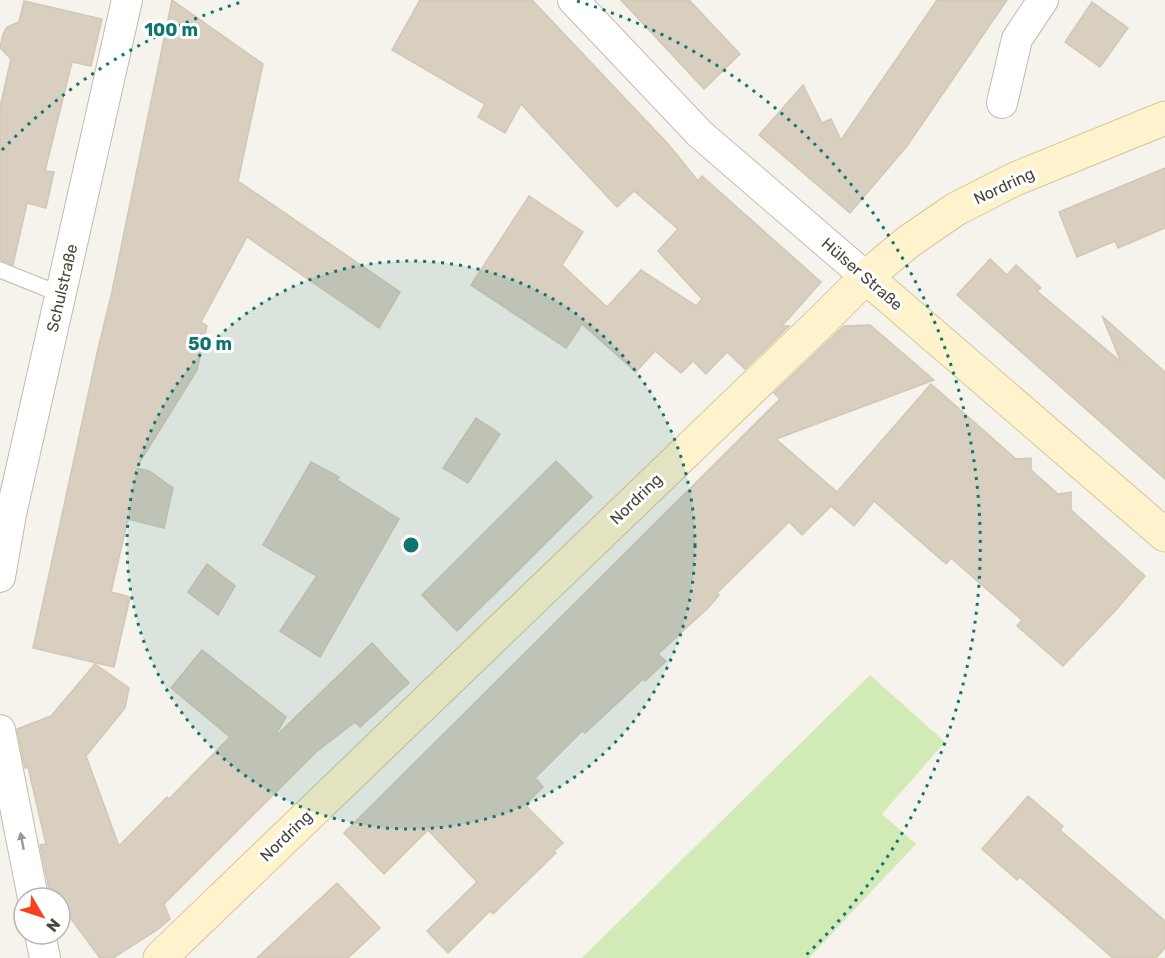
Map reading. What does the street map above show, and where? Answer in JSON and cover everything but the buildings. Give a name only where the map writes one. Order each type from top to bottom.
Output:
[{"type":"main road","name":"Nordring","points":[[160,958],[866,277],[908,242],[956,209],[1015,179],[1165,118]]},
{"type":"main road","name":"Hülser Straße","points":[[866,277],[1165,535]]},
{"type":"street","name":"Schulstraße","points":[[0,577],[5,512],[60,294],[127,0]]},
{"type":"street","name":"Hülser Straße","points":[[573,0],[700,134],[866,277]]},
{"type":"street","points":[[1002,103],[1017,39],[1043,0]]},
{"type":"street","points":[[0,730],[31,886]]},
{"type":"lane","points":[[0,270],[60,294]]},
{"type":"green space","points":[[870,675],[945,742],[882,814],[916,844],[809,958],[582,958]]}]
